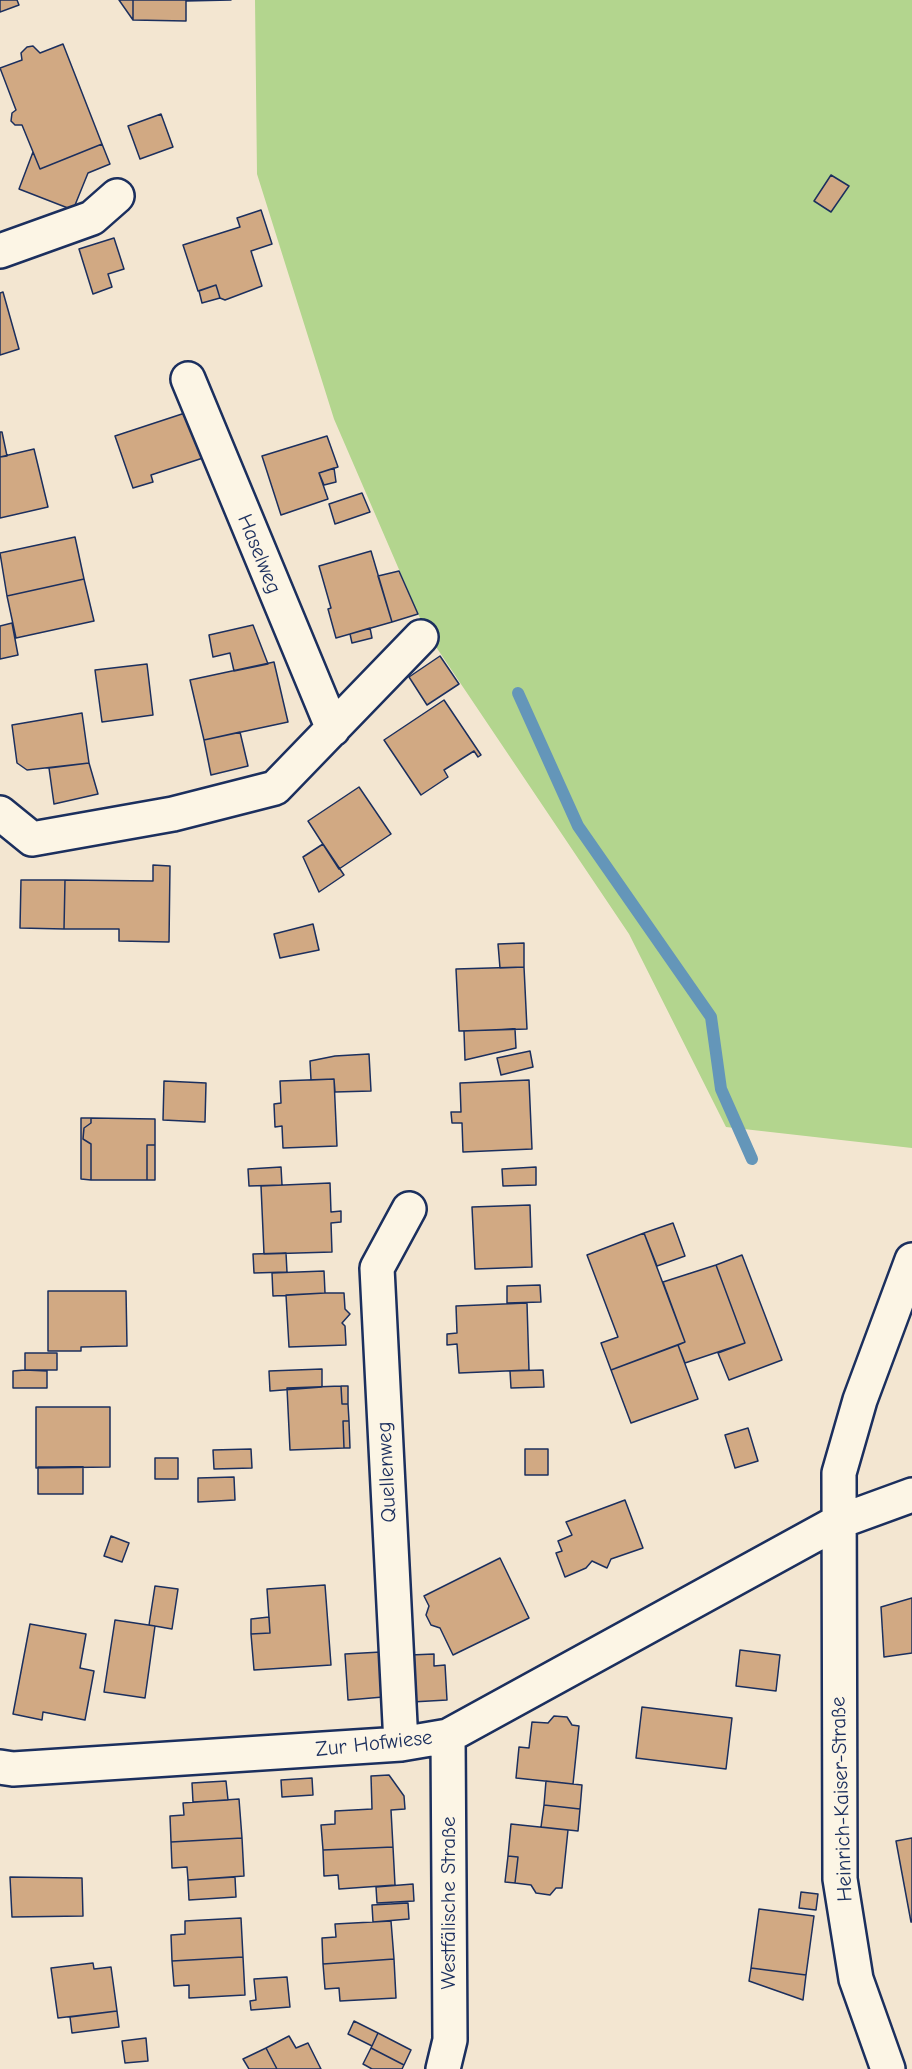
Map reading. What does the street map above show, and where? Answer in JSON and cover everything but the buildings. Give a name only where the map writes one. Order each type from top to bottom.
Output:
[{"type":"street","points":[[0,251],[92,218],[117,196]]},
{"type":"street","name":"Haselweg","points":[[188,379],[333,729]]},
{"type":"street","points":[[0,813],[32,839],[184,811],[275,788],[421,637]]},
{"type":"street","name":"Quellenweg","points":[[400,1744],[377,1269],[409,1209]]},
{"type":"street","name":"Heinrich-Kaiser-Straße","points":[[888,2069],[856,1980],[840,1879],[839,1473],[860,1400],[912,1260]]},
{"type":"street","points":[[838,1522],[912,1495]]},
{"type":"street","name":"Zur Hofwiese","points":[[0,1767],[12,1769],[400,1744],[448,1737],[838,1522]]},
{"type":"street","name":"Westfälische Straße","points":[[443,2069],[450,2040],[448,1737]]},
{"type":"green space","points":[[255,0],[912,0],[912,1148],[726,1127],[629,934],[426,632],[334,419],[257,174]]},
{"type":"waterway","points":[[518,693],[578,826],[711,1017],[721,1089],[752,1159]]}]
